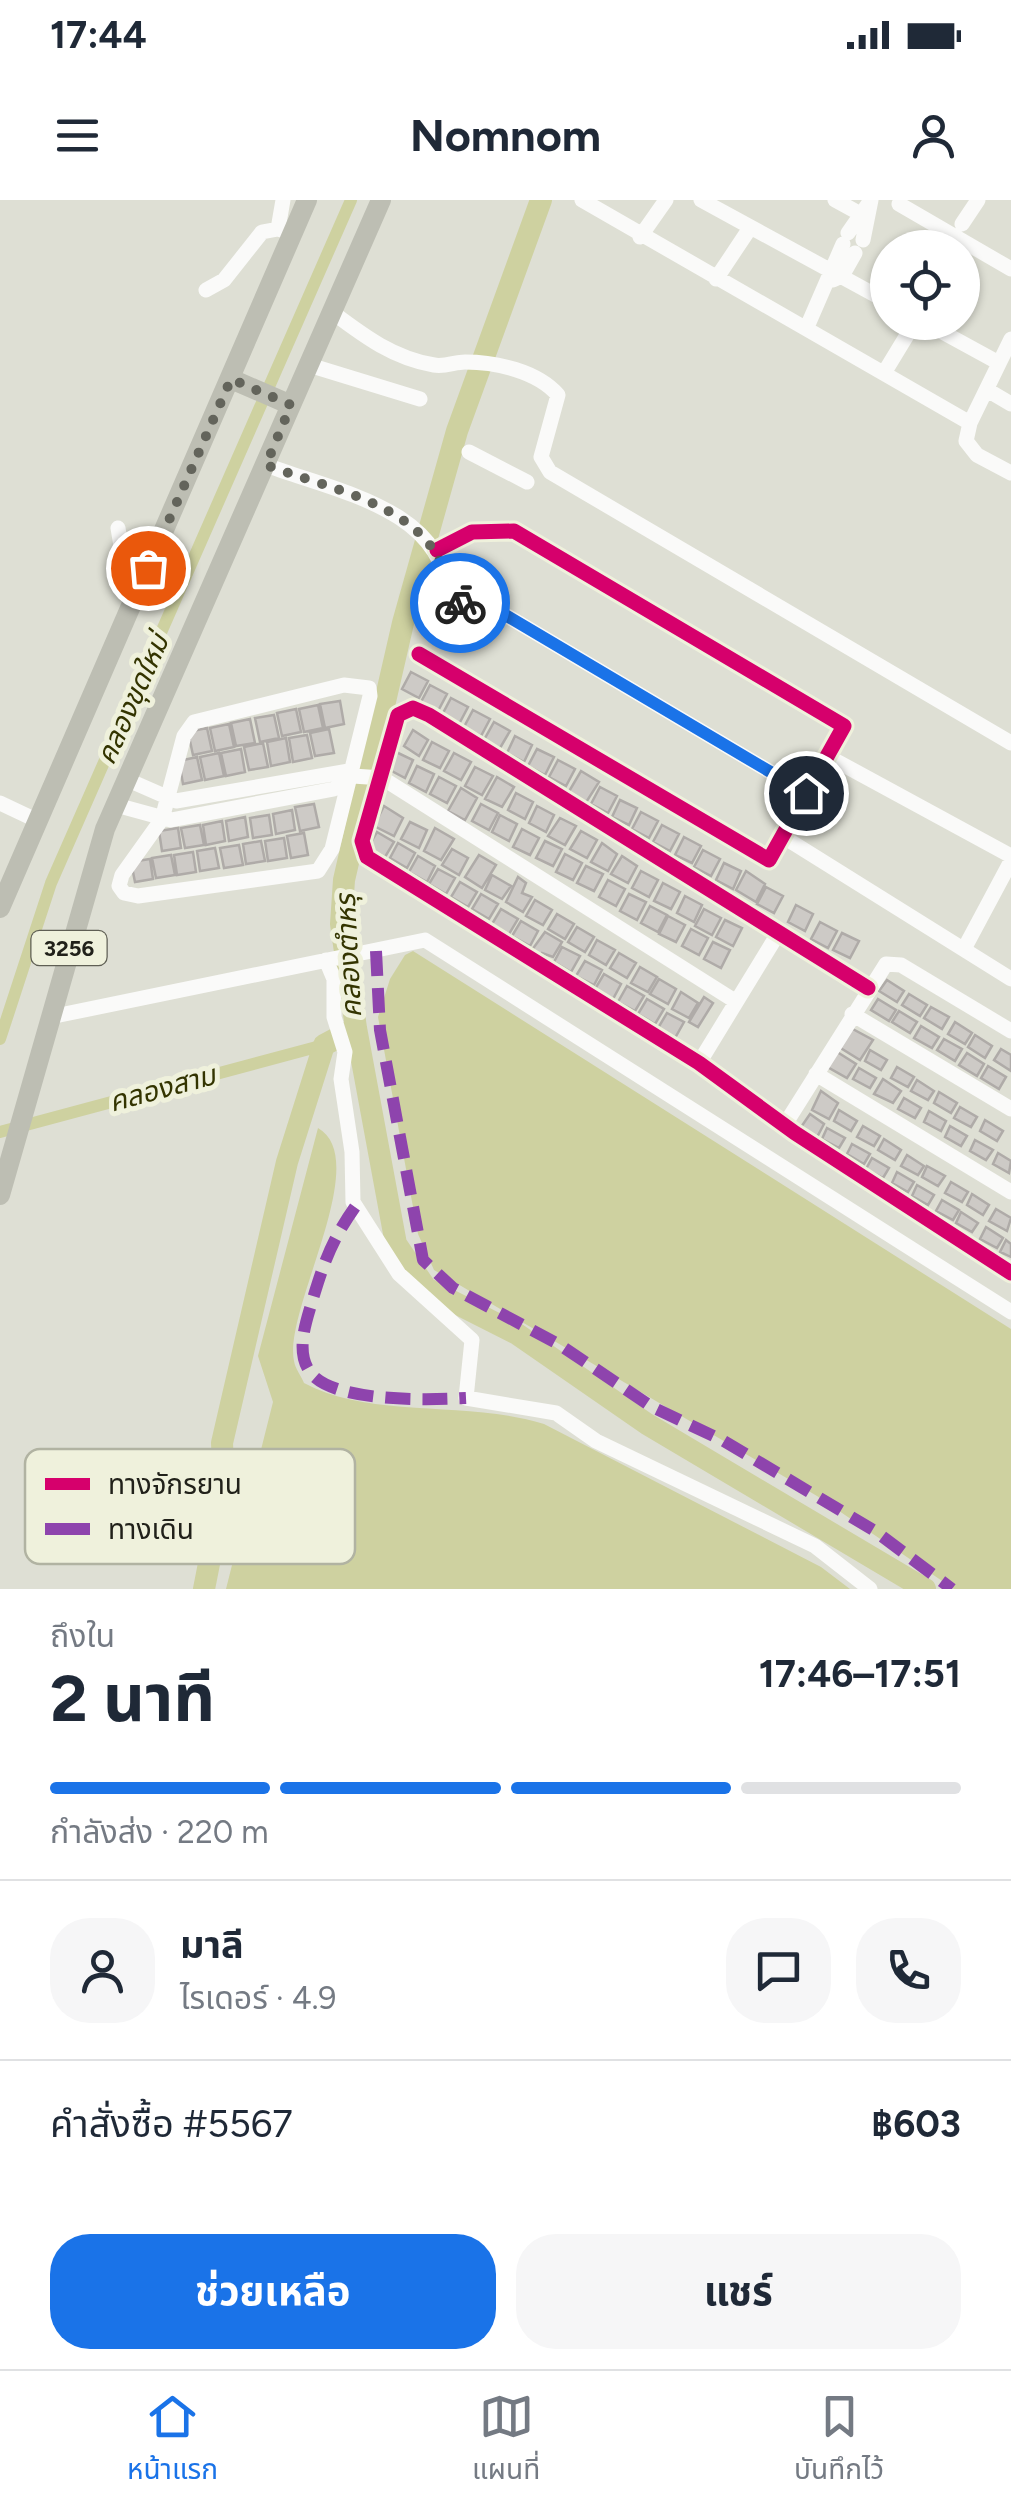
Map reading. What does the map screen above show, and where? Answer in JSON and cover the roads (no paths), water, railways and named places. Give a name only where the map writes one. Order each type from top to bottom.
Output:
[{"type":"main road","points":[[0,908],[148,568],[238,382],[286,232],[307,200]]},
{"type":"main road","name":"3256","points":[[0,1196],[88,878],[116,805],[266,465],[284,402],[309,365],[381,200]]},
{"type":"main road","points":[[238,382],[284,402]]},
{"type":"street","points":[[206,290],[224,280],[250,242],[268,230],[286,232],[284,200]]},
{"type":"street","points":[[582,200],[970,423]]},
{"type":"street","points":[[640,236],[666,200]]},
{"type":"street","points":[[701,200],[870,293]]},
{"type":"street","points":[[806,326],[864,216],[835,200]]},
{"type":"street","points":[[962,224],[978,200]]},
{"type":"street","points":[[899,204],[1011,269]]},
{"type":"street","points":[[716,280],[750,228]]},
{"type":"street","points":[[332,312],[382,349],[436,365],[470,363],[525,372],[558,395],[542,450],[543,464],[524,485],[469,452]]},
{"type":"street","points":[[1011,339],[970,423],[969,450],[1011,472]]},
{"type":"street","points":[[884,373],[904,340]]},
{"type":"street","points":[[956,340],[998,363]]},
{"type":"street","points":[[309,365],[420,399]]},
{"type":"street","points":[[988,391],[1011,404]]},
{"type":"street","points":[[543,464],[1011,743]]},
{"type":"street","points":[[266,465],[406,518],[437,550],[447,572],[448,596],[476,613],[507,616],[806,793]]},
{"type":"street","points":[[118,528],[121,546],[148,568]]},
{"type":"street","points":[[419,654],[768,860],[844,726],[514,531],[472,532],[437,550]]},
{"type":"street","points":[[868,988],[412,708],[398,714],[360,777],[332,849],[318,870],[138,896],[124,893],[119,886],[122,875],[162,819],[184,736],[194,722],[360,685],[369,688],[360,777],[362,842],[367,857],[699,1064],[784,1126],[1011,1273]]},
{"type":"street","points":[[827,756],[1011,859],[964,949]]},
{"type":"street","points":[[128,780],[169,800],[360,777],[735,1002]]},
{"type":"street","points":[[116,805],[162,819],[289,798],[360,777]]},
{"type":"street","points":[[0,802],[36,820]]},
{"type":"street","points":[[782,836],[1011,978]]},
{"type":"street","points":[[994,892],[1011,902]]},
{"type":"street","points":[[699,1064],[779,932]]},
{"type":"street","points":[[50,1017],[425,940],[1011,1312]]},
{"type":"street","points":[[340,958],[334,980],[337,1028],[344,1044],[341,1078],[352,1152],[353,1202],[398,1274],[472,1340],[473,1361],[466,1398],[556,1414],[596,1441],[815,1546],[870,1589]]},
{"type":"street","points":[[784,1126],[886,964],[901,965],[1011,1031]]},
{"type":"street","points":[[852,1014],[1011,1109]]},
{"type":"street","points":[[816,1074],[1011,1192]]},
{"type":"waterway","name":"คลองขุดใหม่","points":[[0,1039],[51,883],[351,200]]},
{"type":"waterway","name":"คลองตำหรุ","points":[[541,200],[457,431],[403,623],[344,880],[341,924],[396,1244],[426,1288],[517,1334],[647,1424],[925,1589]]},
{"type":"waterway","name":"คลองตำหรุ","points":[[222,1449],[287,1162],[324,1045],[356,1028]]},
{"type":"waterway","name":"คลองสาม","points":[[0,1132],[324,1045]]},
{"type":"waterway","name":"คลองตำหรุ","points":[[204,1589],[209,1564]]}]
